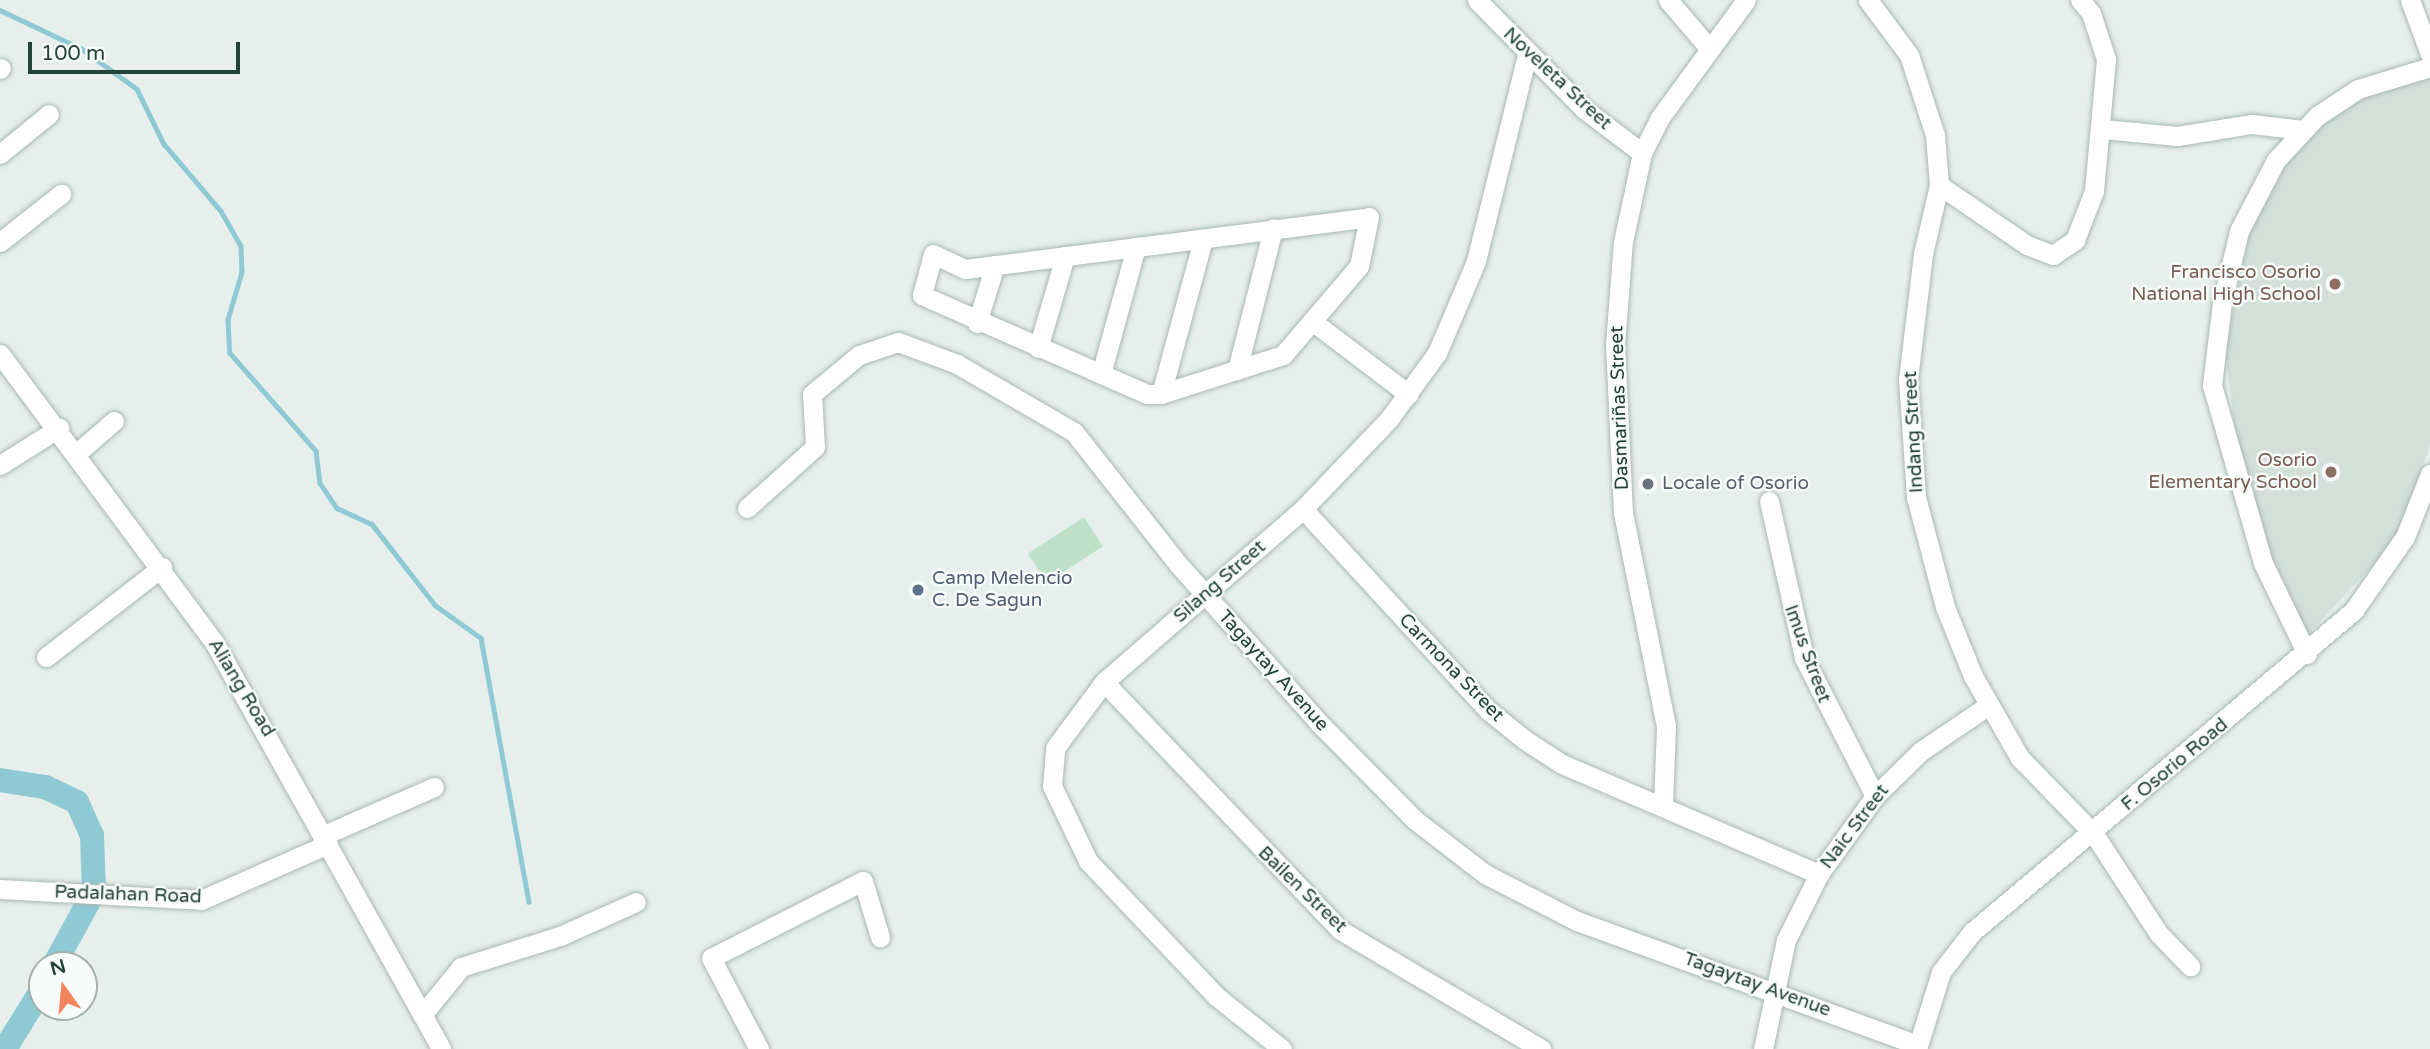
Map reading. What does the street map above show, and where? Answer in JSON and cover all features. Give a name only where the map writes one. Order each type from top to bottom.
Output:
[{"type":"street","name":"Noveleta Street","points":[[1477,0],[1527,55],[1642,153]]},
{"type":"street","points":[[1668,0],[1709,48]]},
{"type":"street","name":"Dasmariñas Street","points":[[1663,805],[1666,726],[1623,513],[1615,345],[1622,242],[1642,153],[1709,48],[1746,0]]},
{"type":"street","name":"Indang Street","points":[[1868,0],[1909,55],[1926,94],[1939,185],[1923,254],[1908,379],[1915,485],[1945,607],[1989,705],[2020,758],[2094,834],[2160,934],[2190,965]]},
{"type":"street","points":[[1939,185],[2026,245],[2053,255],[2075,240],[2094,191],[2103,129],[2106,59],[2091,13],[2080,0]]},
{"type":"street","points":[[2410,0],[2430,54]]},
{"type":"street","name":"Silang Street","points":[[1282,1049],[1217,997],[1088,861],[1063,820],[1052,786],[1055,747],[1104,682],[1303,509],[1408,394],[1462,303],[1527,55]]},
{"type":"street","points":[[2307,654],[2263,563],[2210,365],[2239,231],[2276,160],[2303,130],[2358,89],[2430,67]]},
{"type":"street","points":[[0,154],[49,114]]},
{"type":"street","points":[[2103,129],[2177,136],[2252,124],[2303,130]]},
{"type":"street","points":[[0,242],[61,194]]},
{"type":"street","points":[[1369,217],[1359,266],[1283,355],[1161,394],[1101,374],[925,301],[933,254],[965,269],[1203,239],[1369,217]]},
{"type":"street","points":[[1237,370],[1273,229]]},
{"type":"street","points":[[1161,394],[1203,239]]},
{"type":"street","points":[[1101,374],[1136,247]]},
{"type":"street","points":[[1038,348],[1065,256]]},
{"type":"street","points":[[977,323],[995,265]]},
{"type":"street","points":[[1312,321],[1408,394]]},
{"type":"street","name":"Tagaytay Avenue","points":[[747,508],[815,447],[812,394],[859,355],[898,342],[996,383],[1074,432],[1205,596],[1415,820],[1485,874],[1577,920],[1772,989],[1917,1047]]},
{"type":"street","name":"Aliang Road","points":[[0,354],[59,428],[162,567],[244,690],[441,1049]]},
{"type":"street","points":[[77,453],[114,421]]},
{"type":"street","points":[[0,465],[59,428]]},
{"type":"street","name":"F. Osorio Road","points":[[1917,1047],[1941,972],[1972,932],[2094,834],[2307,654],[2354,610],[2405,537],[2430,474]]},
{"type":"street","name":"Imus Street","points":[[1769,501],[1804,658],[1875,796]]},
{"type":"street","name":"Carmona Street","points":[[1303,509],[1489,711],[1562,764],[1819,874]]},
{"type":"street","points":[[46,657],[162,567]]},
{"type":"street","name":"Bailen Street","points":[[1104,682],[1340,930],[1541,1049]]},
{"type":"street","name":"Naic Street","points":[[1763,1049],[1772,989],[1786,940],[1819,874],[1875,796],[1921,751],[1989,705]]},
{"type":"street","name":"Padalahan Road","points":[[3,889],[192,901],[249,884],[326,839],[434,787]]},
{"type":"street","points":[[760,1049],[711,958],[863,881],[880,937]]},
{"type":"street","points":[[422,1015],[461,967],[560,936],[636,902]]},
{"type":"shaded area","points":[[2430,80],[2430,446],[2396,540],[2301,642],[2244,497],[2225,351],[2253,218],[2292,153],[2326,115],[2375,89]]},
{"type":"green space","points":[[1084,517],[1103,546],[1047,583],[1028,553]]},
{"type":"waterway","points":[[0,10],[82,49],[137,89],[164,144],[221,211],[241,246],[242,272],[228,320],[230,353],[316,451],[320,483],[337,508],[372,524],[435,605],[481,638],[529,902]]},
{"type":"waterway","points":[[0,780],[45,787],[77,802],[92,835],[94,892],[62,951]]},
{"type":"waterway","points":[[5,1049],[28,1012]]},
{"type":"place","name":"Francisco Osorio National High School","points":[[2335,284]]},
{"type":"place","name":"Osorio Elementary School","points":[[2331,472]]},
{"type":"place","name":"Locale of Osorio","points":[[1648,484]]},
{"type":"place","name":"Camp Melencio C. De Sagun","points":[[918,590]]}]
